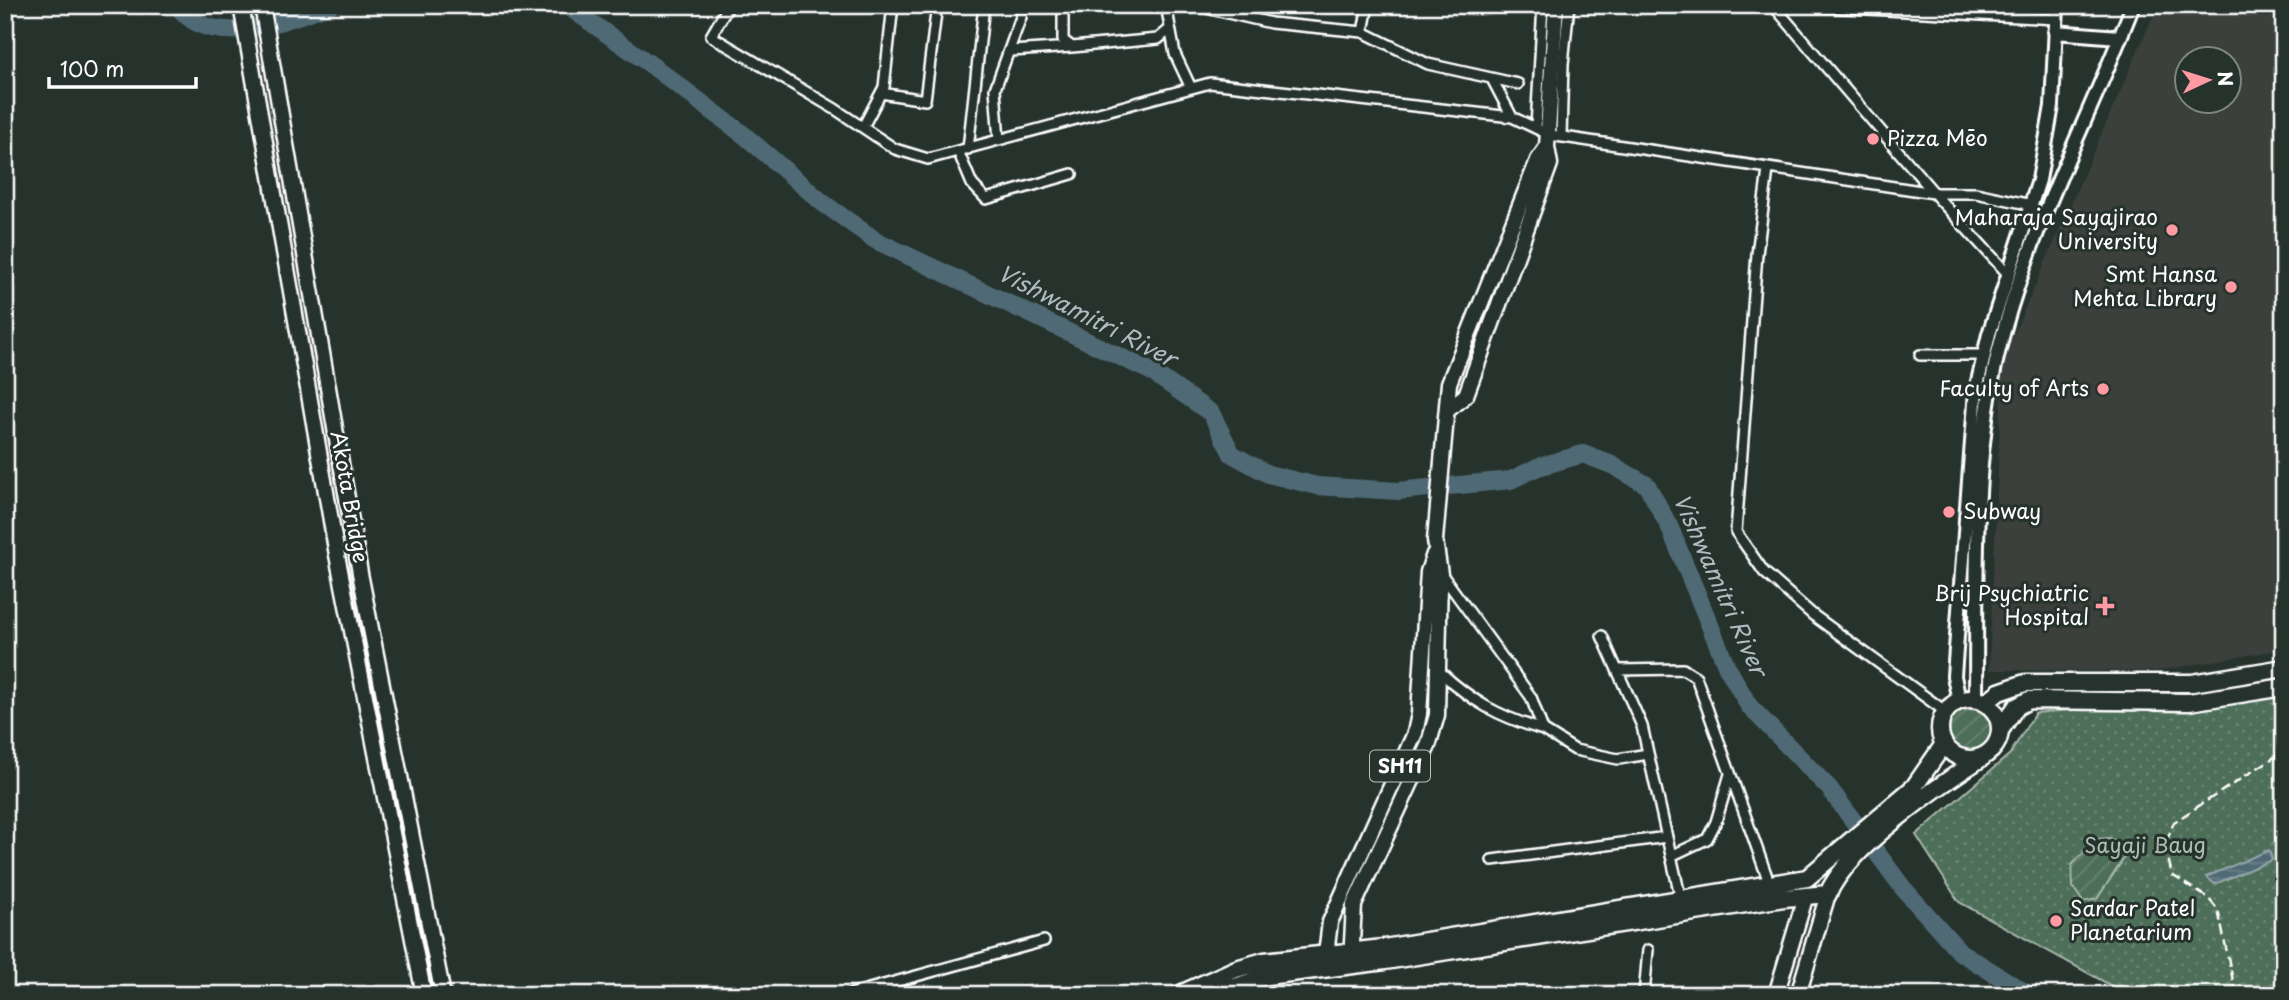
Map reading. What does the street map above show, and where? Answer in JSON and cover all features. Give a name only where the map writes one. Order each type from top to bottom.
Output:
[{"type":"highway","points":[[1983,757],[1957,757],[1944,744],[1940,728],[1946,712],[1959,701],[1981,701],[2025,683],[2192,683],[2284,668]]},
{"type":"highway","points":[[1351,958],[1771,886],[1837,868],[1908,802],[1995,747],[2001,729],[2016,707],[2029,700],[2189,702],[2284,687]]},
{"type":"highway","points":[[1981,701],[1993,710],[2001,729]]},
{"type":"highway","points":[[1908,802],[1944,744]]},
{"type":"highway","points":[[1178,995],[1264,961],[1327,961],[1828,894],[1837,868]]},
{"type":"highway","points":[[1806,895],[1811,876]]},
{"type":"highway","points":[[1212,995],[1268,976],[1327,961]]},
{"type":"main road","name":"Akota Bridge","points":[[241,5],[337,555],[424,995]]},
{"type":"main road","points":[[262,5],[360,573],[443,995]]},
{"type":"main road","points":[[1552,140],[1551,94],[1556,5]]},
{"type":"main road","points":[[1981,701],[1982,472],[1996,363],[2020,284],[2063,165],[2133,5]]},
{"type":"main road","points":[[1959,701],[1954,676],[1971,424],[1984,355],[2032,205],[2052,106],[2056,18],[2119,37]]},
{"type":"main road","name":"SH11","points":[[1327,961],[1330,922],[1415,733],[1428,572],[1435,547],[1447,416],[1466,395],[1550,164],[1552,140]]},
{"type":"main road","points":[[1351,958],[1354,905],[1433,734],[1437,715],[1440,571],[1435,547]]},
{"type":"main road","points":[[1798,995],[1828,894]]},
{"type":"main road","points":[[1776,995],[1806,895]]},
{"type":"street","points":[[729,5],[711,36],[895,149],[928,159],[1210,83],[1512,117],[1536,127],[1552,140],[1934,193],[1976,193],[2032,205]]},
{"type":"street","points":[[863,127],[884,87],[893,5]]},
{"type":"street","points":[[881,93],[925,100],[937,5]]},
{"type":"street","points":[[984,5],[963,150],[972,184],[986,199],[1072,174]]},
{"type":"street","points":[[1063,5],[1063,40],[1072,47]]},
{"type":"street","points":[[1179,5],[1167,8],[1170,29],[1175,54],[1191,88]]},
{"type":"street","points":[[1193,5],[1232,10],[1272,23],[1363,32],[1429,64],[1518,83]]},
{"type":"street","points":[[1363,32],[1368,5]]},
{"type":"street","points":[[1536,127],[1543,5]]},
{"type":"street","points":[[1552,140],[1569,5]]},
{"type":"street","points":[[1773,5],[1934,193],[2008,274]]},
{"type":"street","points":[[1791,5],[2056,18]]},
{"type":"street","points":[[999,140],[995,89],[1001,80],[1006,57],[1011,51],[1021,17]]},
{"type":"street","points":[[1011,51],[1158,39],[1170,29]]},
{"type":"street","points":[[1492,79],[1512,117]]},
{"type":"street","points":[[1768,170],[1757,254],[1736,532],[1764,572],[1813,615],[1946,712]]},
{"type":"street","points":[[1920,355],[1984,355]]},
{"type":"street","points":[[1440,571],[1531,698],[1543,730]]},
{"type":"street","points":[[1602,636],[1642,726],[1681,900]]},
{"type":"street","points":[[1617,670],[1691,671],[1700,687],[1771,886]]},
{"type":"street","points":[[1439,671],[1460,691],[1500,716],[1543,730],[1575,750],[1618,759],[1648,754]]},
{"type":"street","points":[[1671,856],[1707,839],[1716,822],[1731,773]]},
{"type":"street","points":[[1493,860],[1667,837]]},
{"type":"street","points":[[847,995],[1044,941]]},
{"type":"street","points":[[1644,995],[1648,950]]},
{"type":"shaded area","name":"Maharaja Sayajirao University","points":[[2158,5],[2284,5],[2284,649],[2156,671],[1989,670],[2003,359]]},
{"type":"green space","name":"Sayaji Baug","points":[[2284,693],[2284,995],[2128,995],[1959,902],[1916,835],[2010,754],[2035,713]]},
{"type":"green space","points":[[1970,709],[1985,716],[1992,731],[1985,746],[1970,753],[1955,746],[1948,731],[1955,716]]},
{"type":"green space","points":[[2109,838],[2130,849],[2097,899],[2083,902],[2073,887],[2072,865],[2097,839]]},
{"type":"water","points":[[2269,850],[2272,860],[2215,884],[2206,877]]},
{"type":"waterway","name":"Vishwamitri River","points":[[177,5],[192,20],[209,28],[229,30],[271,24],[330,5]]},
{"type":"waterway","name":"Vishwamitri River","points":[[566,5],[744,135],[823,203],[875,240],[1152,372],[1211,413],[1232,454],[1268,474],[1317,486],[1398,491],[1511,480],[1538,467],[1583,454],[1612,465],[1647,485],[1669,526],[1727,667],[1749,706],[1829,788],[1903,888],[1960,952],[2029,995]]},
{"type":"railway","points":[[2236,995],[2218,910],[2208,898],[2172,875],[2165,845],[2174,822],[2284,751]]},
{"type":"place","name":"Pizza Mēo","points":[[1873,139]]},
{"type":"place","name":"Maharaja Sayajirao University","points":[[2172,230]]},
{"type":"place","name":"Smt Hansa Mehta Library","points":[[2231,287]]},
{"type":"place","name":"Faculty of Arts","points":[[2103,389]]},
{"type":"place","name":"Subway","points":[[1949,512]]},
{"type":"place","name":"Brij Psychiatric Hospital","points":[[2105,606]]},
{"type":"place","name":"Sardar Patel Planetarium","points":[[2056,921]]}]
